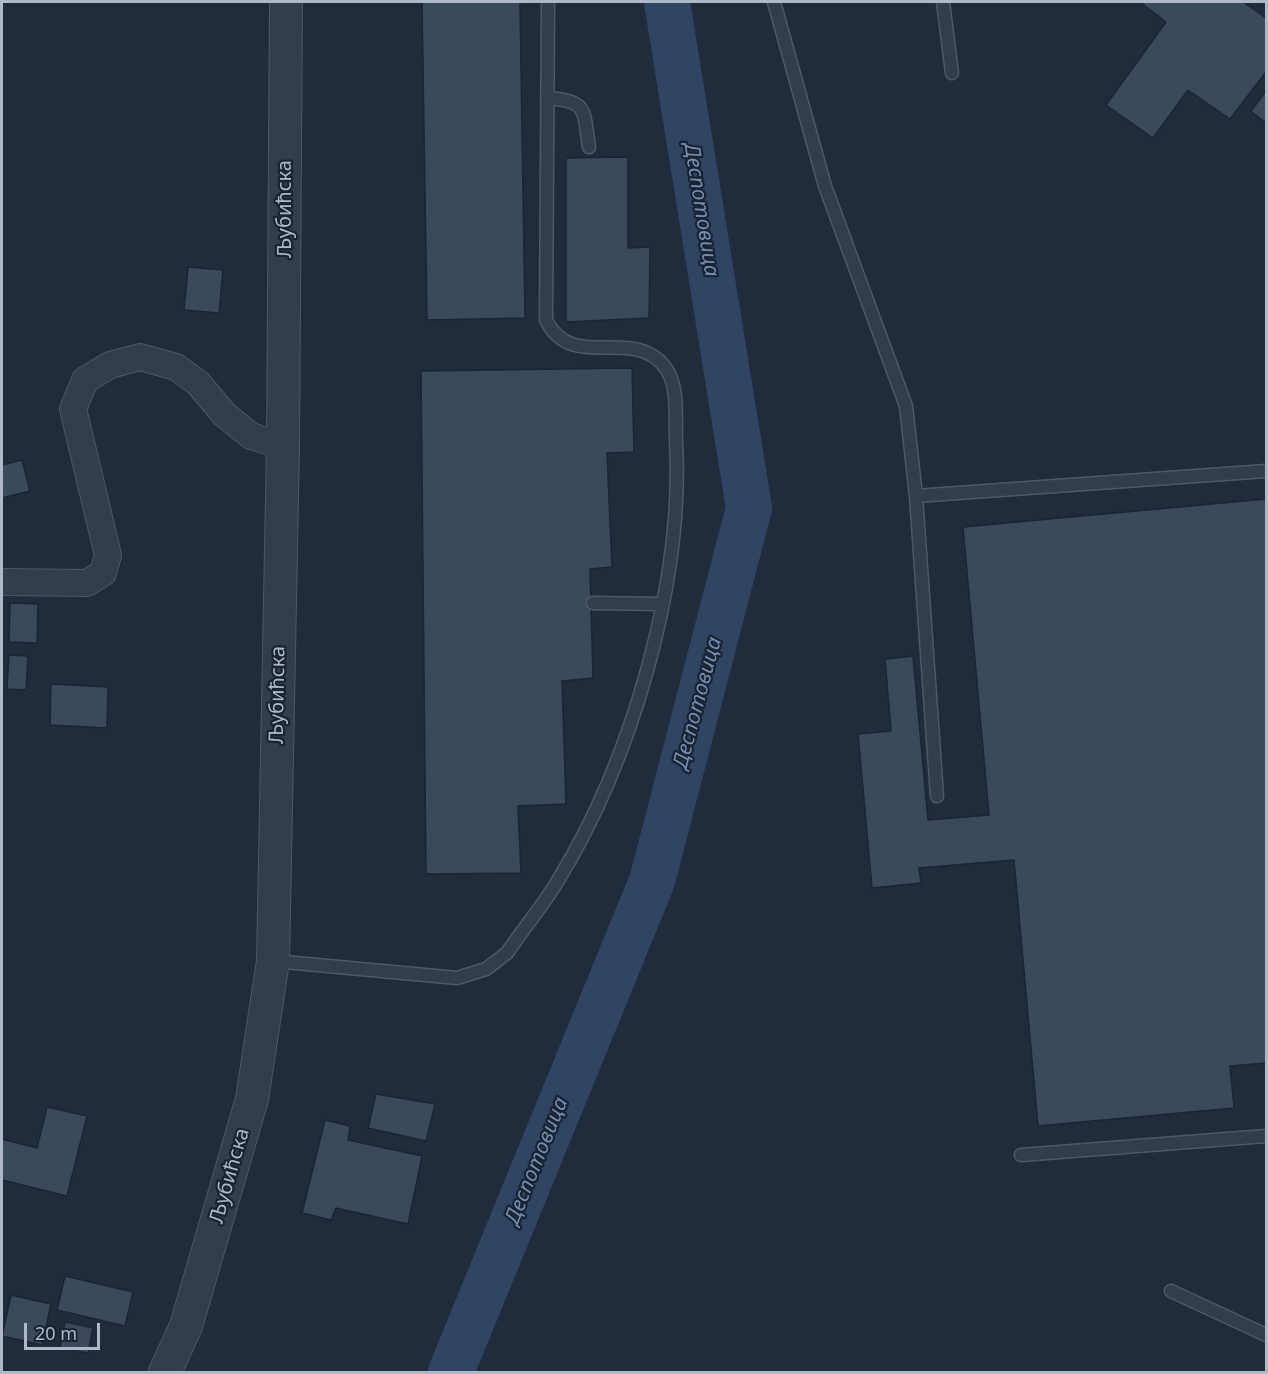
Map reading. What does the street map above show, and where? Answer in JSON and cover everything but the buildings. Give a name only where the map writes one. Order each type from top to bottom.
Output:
[{"type":"street","name":"Љубићска","points":[[165,1372],[186,1326],[252,1099],[273,961],[283,446],[286,2]]},
{"type":"street","points":[[2,582],[87,583],[103,573],[108,555],[73,409],[85,380],[110,365],[140,357],[176,367],[198,383],[224,414],[250,436],[283,446]]},
{"type":"lane","points":[[273,961],[440,979],[474,975],[497,962],[507,953],[557,882],[597,802],[636,705],[662,604],[672,547],[677,455],[671,380],[661,363],[652,355],[633,348],[574,347],[555,336],[546,320],[548,2]]},
{"type":"lane","points":[[774,2],[825,186],[906,406],[916,496],[937,796]]},
{"type":"lane","points":[[943,2],[952,73]]},
{"type":"lane","points":[[547,98],[575,102],[583,109],[589,147]]},
{"type":"lane","points":[[916,496],[1266,471]]},
{"type":"lane","points":[[593,603],[662,604]]},
{"type":"lane","points":[[1021,1155],[1266,1136]]},
{"type":"lane","points":[[1171,1291],[1266,1335]]},
{"type":"waterway","name":"Деспотовица","points":[[451,1372],[652,881],[749,508],[667,2]]}]
